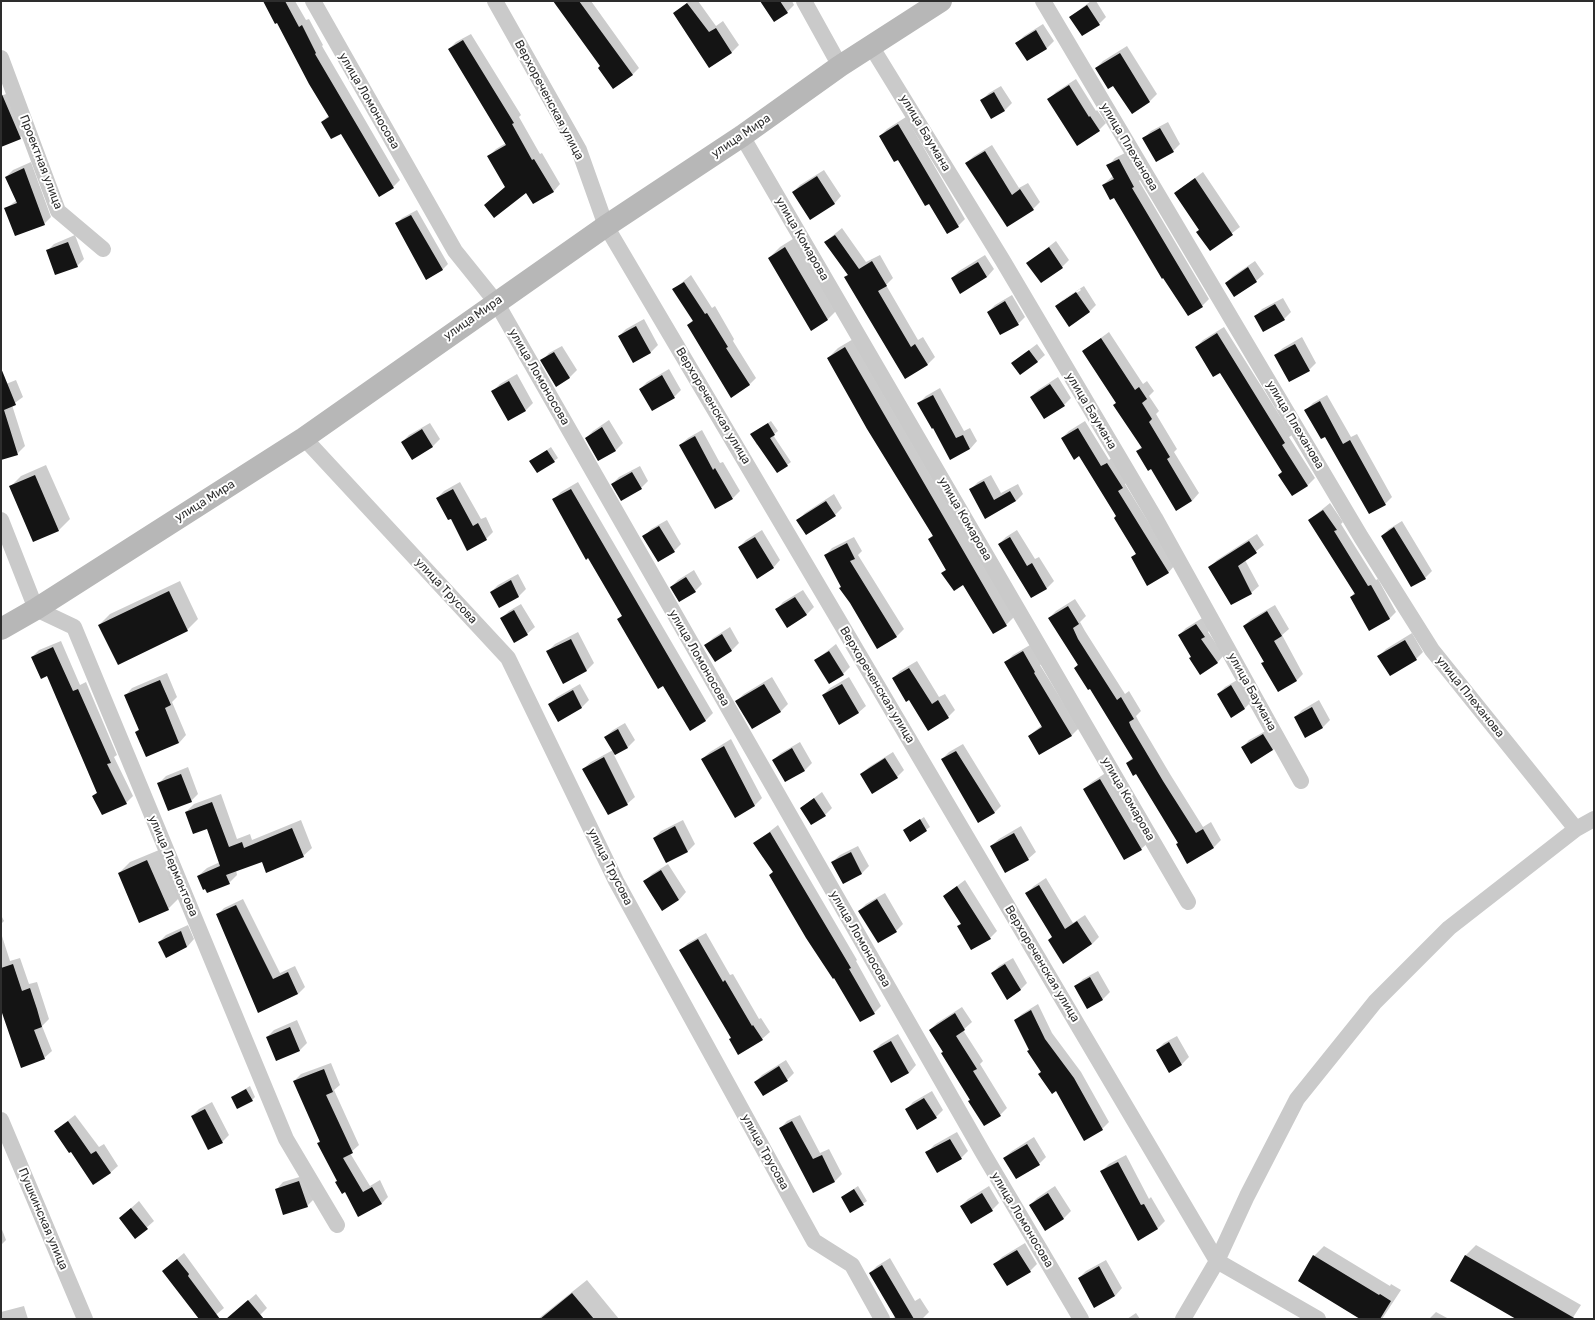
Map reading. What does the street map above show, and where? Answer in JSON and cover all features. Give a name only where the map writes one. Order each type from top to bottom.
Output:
[{"type":"street","name":"улица Ломоносова","points":[[313,1],[455,251],[496,302],[975,1139],[1081,1319]]},
{"type":"street","name":"Верхореченская улица","points":[[495,1],[578,150],[606,226],[1217,1262]]},
{"type":"street","points":[[804,1],[840,66]]},
{"type":"street","name":"улица Мира","points":[[1,629],[36,609],[304,438],[606,226],[742,136],[840,66],[940,1]]},
{"type":"street","name":"улица Плеханова","points":[[1043,1],[1357,530],[1432,650],[1576,829]]},
{"type":"street","name":"улица Баумана","points":[[871,46],[1003,261],[1155,518],[1301,781]]},
{"type":"street","name":"Проектная улица","points":[[1,58],[58,211],[103,249]]},
{"type":"street","name":"улица Комарова","points":[[742,136],[1188,902]]},
{"type":"street","name":"улица Трусова","points":[[304,438],[508,658],[616,881],[814,1241],[852,1265],[882,1319]]},
{"type":"street","points":[[1,520],[36,609]]},
{"type":"street","name":"улица Лермонтова","points":[[36,609],[74,628],[286,1139],[337,1225]]},
{"type":"street","points":[[1183,1319],[1217,1262],[1247,1196],[1297,1099],[1375,1002],[1449,928],[1576,829],[1594,819]]},
{"type":"street","name":"Пушкинская улица","points":[[1,1120],[85,1319]]},
{"type":"street","points":[[1217,1262],[1318,1319]]},
{"type":"building","points":[[263,1],[285,1],[299,27],[302,25],[316,53],[315,54],[394,188],[379,197],[341,134],[331,139],[321,122],[329,117],[309,84],[277,23],[275,24]]},
{"type":"building","points":[[553,1],[579,1],[633,75],[613,89],[598,68],[600,66]]},
{"type":"building","points":[[760,1],[780,1],[788,13],[774,22]]},
{"type":"building","points":[[687,3],[709,32],[716,28],[732,53],[709,68],[673,13]]},
{"type":"building","points":[[1087,5],[1100,25],[1082,36],[1069,17]]},
{"type":"building","points":[[1036,30],[1047,49],[1027,61],[1015,43]]},
{"type":"building","points":[[463,40],[514,123],[512,124],[532,160],[534,159],[554,192],[533,204],[526,193],[494,218],[484,205],[505,187],[487,156],[506,145],[448,49]]},
{"type":"building","points":[[1120,53],[1150,102],[1132,114],[1113,86],[1108,89],[1095,68]]},
{"type":"building","points":[[1069,85],[1089,117],[1090,116],[1100,131],[1077,146],[1047,99]]},
{"type":"building","points":[[1,92],[21,139],[1,147]]},
{"type":"building","points":[[994,92],[1005,111],[991,119],[980,100]]},
{"type":"building","points":[[898,124],[959,227],[947,234],[929,204],[925,206],[898,160],[894,162],[879,136]]},
{"type":"building","points":[[1160,128],[1174,152],[1156,162],[1142,138]]},
{"type":"building","points":[[985,151],[1012,195],[1020,189],[1034,210],[1007,227],[965,163]]},
{"type":"building","points":[[1119,159],[1134,187],[1132,188],[1203,307],[1188,316],[1163,278],[1162,279],[1114,198],[1110,200],[1102,185],[1114,179],[1106,165]]},
{"type":"building","points":[[24,168],[45,225],[15,236],[4,208],[17,203],[5,177]]},
{"type":"building","points":[[817,176],[835,204],[810,220],[792,192]]},
{"type":"building","points":[[1195,178],[1233,235],[1210,251],[1196,232],[1199,230],[1174,193]]},
{"type":"building","points":[[411,215],[443,270],[426,280],[395,223]]},
{"type":"building","points":[[835,235],[859,269],[872,261],[887,286],[878,291],[911,347],[915,344],[928,365],[905,379],[844,277],[848,275],[824,242]]},
{"type":"building","points":[[68,242],[78,267],[55,275],[46,250]]},
{"type":"building","points":[[785,247],[828,320],[811,331],[768,258]]},
{"type":"building","points":[[1049,247],[1063,268],[1041,283],[1026,263]]},
{"type":"building","points":[[978,262],[987,277],[960,294],[951,278]]},
{"type":"building","points":[[1248,267],[1257,282],[1234,297],[1225,283]]},
{"type":"building","points":[[684,282],[705,314],[707,313],[728,347],[726,348],[750,385],[731,398],[687,325],[693,321],[672,289]]},
{"type":"building","points":[[1076,292],[1090,312],[1069,327],[1055,306]]},
{"type":"building","points":[[1005,301],[1019,325],[1000,335],[987,312]]},
{"type":"building","points":[[1275,304],[1285,320],[1263,332],[1254,316]]},
{"type":"building","points":[[636,326],[651,353],[633,363],[618,336]]},
{"type":"building","points":[[1217,333],[1285,443],[1282,445],[1308,486],[1292,496],[1278,475],[1282,472],[1220,373],[1213,377],[1195,347]]},
{"type":"building","points":[[1101,338],[1135,390],[1139,387],[1147,399],[1142,403],[1152,419],[1149,422],[1170,457],[1167,459],[1192,501],[1176,511],[1151,469],[1148,471],[1136,451],[1142,448],[1113,405],[1116,403],[1082,351]]},
{"type":"building","points":[[1295,344],[1310,371],[1289,382],[1274,355]]},
{"type":"building","points":[[845,347],[1007,626],[993,634],[963,585],[954,591],[941,573],[946,570],[928,539],[933,536],[867,429],[827,358]]},
{"type":"building","points":[[1029,350],[1038,362],[1020,375],[1011,363]]},
{"type":"building","points":[[554,352],[570,378],[556,387],[540,360]]},
{"type":"building","points":[[1,368],[16,405],[4,410],[18,455],[1,460]]},
{"type":"building","points":[[662,375],[675,398],[652,411],[639,389]]},
{"type":"building","points":[[509,381],[526,411],[508,421],[491,391]]},
{"type":"building","points":[[1050,384],[1065,406],[1044,419],[1030,397]]},
{"type":"building","points":[[933,395],[956,438],[963,435],[970,449],[950,460],[933,428],[932,429],[917,403]]},
{"type":"building","points":[[1320,401],[1343,444],[1350,440],[1386,505],[1369,514],[1325,437],[1321,439],[1304,410]]},
{"type":"building","points":[[768,423],[775,435],[770,438],[788,466],[777,473],[750,434]]},
{"type":"building","points":[[602,427],[616,451],[598,461],[585,438]]},
{"type":"building","points":[[1078,428],[1101,466],[1107,463],[1123,488],[1118,491],[1169,573],[1147,586],[1131,557],[1136,554],[1114,518],[1116,516],[1079,456],[1074,460],[1061,438]]},
{"type":"building","points":[[422,429],[433,447],[412,460],[401,442]]},
{"type":"building","points":[[695,436],[713,470],[715,468],[733,499],[715,509],[679,445]]},
{"type":"building","points":[[547,450],[555,462],[537,473],[529,461]]},
{"type":"building","points":[[632,472],[642,489],[621,501],[611,484]]},
{"type":"building","points":[[35,475],[59,531],[33,542],[9,486]]},
{"type":"building","points":[[984,481],[994,500],[1010,491],[1016,501],[985,519],[969,489]]},
{"type":"building","points":[[453,489],[473,526],[478,523],[487,540],[467,551],[451,519],[448,520],[436,498]]},
{"type":"building","points":[[571,489],[706,721],[690,731],[663,686],[658,689],[617,619],[622,616],[588,558],[586,560],[552,499]]},
{"type":"building","points":[[826,501],[836,516],[806,535],[796,520]]},
{"type":"building","points":[[1323,510],[1337,530],[1334,531],[1368,586],[1371,585],[1390,619],[1369,631],[1350,597],[1355,594],[1308,520]]},
{"type":"building","points":[[659,526],[675,552],[658,562],[642,536]]},
{"type":"building","points":[[1394,527],[1426,579],[1411,587],[1381,536]]},
{"type":"building","points":[[755,537],[774,568],[757,579],[738,547]]},
{"type":"building","points":[[1010,537],[1027,566],[1032,563],[1047,589],[1031,598],[998,544]]},
{"type":"building","points":[[1249,541],[1257,553],[1238,566],[1252,594],[1231,605],[1208,567]]},
{"type":"building","points":[[847,543],[855,559],[850,561],[897,637],[877,649],[850,603],[839,588],[841,587],[824,555]]},
{"type":"building","points":[[686,577],[696,592],[679,602],[670,587]]},
{"type":"building","points":[[511,580],[519,597],[499,608],[490,592]]},
{"type":"building","points":[[169,591],[188,631],[118,665],[98,625]]},
{"type":"building","points":[[795,597],[807,615],[787,628],[775,609]]},
{"type":"building","points":[[1068,606],[1079,624],[1073,628],[1078,639],[1117,700],[1121,697],[1134,719],[1129,722],[1131,727],[1163,781],[1196,833],[1203,829],[1214,848],[1187,864],[1176,844],[1178,843],[1136,774],[1133,776],[1126,763],[1133,759],[1090,689],[1088,690],[1074,668],[1078,665],[1048,618]]},
{"type":"building","points":[[514,610],[528,635],[514,643],[500,618]]},
{"type":"building","points":[[1267,611],[1282,636],[1274,641],[1297,681],[1278,692],[1261,663],[1264,662],[1243,626]]},
{"type":"building","points":[[1196,624],[1205,637],[1201,639],[1218,663],[1200,675],[1189,658],[1191,657],[1178,635]]},
{"type":"building","points":[[722,634],[732,651],[715,662],[704,645]]},
{"type":"building","points":[[571,639],[587,671],[563,684],[546,651]]},
{"type":"building","points":[[1405,640],[1417,660],[1390,676],[1377,656]]},
{"type":"building","points":[[53,647],[73,691],[78,689],[111,763],[107,764],[127,804],[102,815],[92,796],[97,793],[47,676],[41,679],[31,657]]},
{"type":"building","points":[[829,651],[844,675],[829,684],[814,660]]},
{"type":"building","points":[[1023,651],[1035,672],[1034,673],[1072,736],[1039,755],[1028,736],[1042,727],[1004,662]]},
{"type":"building","points":[[909,668],[932,704],[938,700],[949,718],[928,731],[909,700],[906,702],[892,678]]},
{"type":"building","points":[[160,680],[171,705],[165,708],[179,743],[146,757],[135,732],[139,730],[124,695]]},
{"type":"building","points":[[764,684],[781,712],[752,729],[735,701]]},
{"type":"building","points":[[842,684],[859,713],[839,725],[822,695]]},
{"type":"building","points":[[1231,685],[1245,709],[1231,718],[1217,694]]},
{"type":"building","points":[[573,690],[582,708],[558,722],[548,704]]},
{"type":"building","points":[[1312,707],[1323,728],[1305,738],[1294,717]]},
{"type":"building","points":[[618,729],[628,748],[615,755],[604,737]]},
{"type":"building","points":[[1263,734],[1273,750],[1251,764],[1241,747]]},
{"type":"building","points":[[724,746],[755,806],[735,818],[701,759]]},
{"type":"building","points":[[792,748],[805,771],[785,782],[772,760]]},
{"type":"building","points":[[956,751],[995,813],[978,823],[941,759]]},
{"type":"building","points":[[604,757],[628,805],[608,815],[582,769]]},
{"type":"building","points":[[885,758],[898,778],[872,794],[860,774]]},
{"type":"building","points":[[181,774],[192,802],[168,811],[157,783]]},
{"type":"building","points":[[1100,779],[1142,850],[1124,860],[1083,789]]},
{"type":"building","points":[[814,798],[826,816],[811,825],[800,808]]},
{"type":"building","points":[[212,802],[229,847],[242,842],[244,848],[292,828],[304,857],[266,873],[262,862],[226,875],[230,884],[207,893],[205,889],[203,890],[197,876],[220,866],[207,829],[193,834],[185,812]]},
{"type":"building","points":[[920,819],[927,831],[910,842],[903,830]]},
{"type":"building","points":[[675,826],[688,852],[666,863],[653,838]]},
{"type":"building","points":[[770,832],[851,968],[849,969],[875,1014],[860,1022],[834,978],[833,979],[806,938],[769,875],[773,872],[753,843]]},
{"type":"building","points":[[1014,833],[1029,860],[1005,873],[990,846]]},
{"type":"building","points":[[851,852],[862,874],[843,884],[831,862]]},
{"type":"building","points":[[147,860],[169,910],[139,923],[118,873]]},
{"type":"building","points":[[661,870],[679,900],[662,911],[643,881]]},
{"type":"building","points":[[1039,885],[1065,929],[1077,921],[1092,944],[1063,964],[1048,940],[1052,937],[1025,893]]},
{"type":"building","points":[[957,886],[991,939],[971,950],[957,926],[961,924],[943,896]]},
{"type":"building","points":[[877,899],[897,932],[878,943],[858,911]]},
{"type":"building","points":[[236,905],[273,979],[288,972],[298,994],[258,1013],[216,914]]},
{"type":"building","points":[[181,931],[187,947],[166,958],[158,942]]},
{"type":"building","points":[[698,939],[723,982],[725,980],[752,1026],[753,1025],[763,1040],[738,1055],[729,1039],[731,1038],[679,950]]},
{"type":"building","points":[[13,964],[22,991],[30,988],[42,1027],[34,1030],[45,1059],[21,1068],[1,1010],[1,968]]},
{"type":"building","points":[[1005,964],[1021,990],[1007,1000],[991,973]]},
{"type":"building","points":[[1090,977],[1103,1000],[1087,1009],[1074,986]]},
{"type":"building","points":[[1031,1010],[1045,1039],[1074,1078],[1103,1130],[1084,1141],[1056,1091],[1052,1094],[1038,1074],[1041,1072],[1027,1051],[1029,1050],[1014,1020]]},
{"type":"building","points":[[955,1013],[965,1030],[956,1036],[977,1069],[973,1071],[1001,1116],[984,1126],[968,1101],[970,1100],[941,1053],[943,1052],[929,1030]]},
{"type":"building","points":[[290,1027],[300,1051],[276,1061],[266,1037]]},
{"type":"building","points":[[891,1041],[909,1073],[891,1083],[873,1051]]},
{"type":"building","points":[[1169,1042],[1182,1065],[1169,1073],[1156,1050]]},
{"type":"building","points":[[779,1066],[788,1081],[763,1096],[754,1082]]},
{"type":"building","points":[[324,1069],[333,1092],[326,1095],[353,1153],[343,1158],[363,1192],[372,1187],[382,1204],[358,1217],[345,1192],[342,1194],[335,1182],[337,1181],[317,1143],[320,1142],[293,1081]]},
{"type":"building","points":[[246,1089],[253,1101],[237,1109],[231,1097]]},
{"type":"building","points":[[924,1098],[937,1118],[917,1130],[905,1109]]},
{"type":"building","points":[[205,1109],[223,1143],[208,1150],[191,1116]]},
{"type":"building","points":[[68,1121],[91,1154],[96,1151],[111,1173],[93,1185],[71,1152],[69,1153],[54,1131]]},
{"type":"building","points":[[792,1121],[813,1159],[822,1155],[835,1182],[813,1193],[779,1128]]},
{"type":"building","points":[[950,1139],[962,1159],[937,1173],[925,1152]]},
{"type":"building","points":[[1027,1144],[1040,1165],[1016,1179],[1003,1158]]},
{"type":"building","points":[[1118,1162],[1141,1205],[1144,1204],[1158,1229],[1138,1241],[1100,1171]]},
{"type":"building","points":[[299,1181],[308,1207],[283,1215],[275,1189]]},
{"type":"building","points":[[854,1189],[864,1205],[850,1213],[841,1197]]},
{"type":"building","points":[[982,1193],[993,1211],[971,1224],[960,1206]]},
{"type":"building","points":[[1048,1193],[1064,1219],[1045,1231],[1029,1205]]},
{"type":"building","points":[[131,1208],[148,1229],[135,1239],[119,1218]]},
{"type":"building","points":[[1017,1250],[1031,1272],[1007,1286],[993,1264]]},
{"type":"building","points":[[1313,1255],[1391,1301],[1380,1319],[1360,1319],[1298,1281]]},
{"type":"building","points":[[1465,1255],[1576,1319],[1516,1319],[1450,1281]]},
{"type":"building","points":[[177,1259],[220,1319],[199,1319],[162,1271]]},
{"type":"building","points":[[882,1265],[914,1319],[896,1319],[869,1273]]},
{"type":"building","points":[[1099,1266],[1115,1296],[1094,1308],[1078,1278]]},
{"type":"building","points":[[572,1293],[594,1319],[540,1319]]},
{"type":"building","points":[[248,1300],[264,1319],[226,1319]]}]
